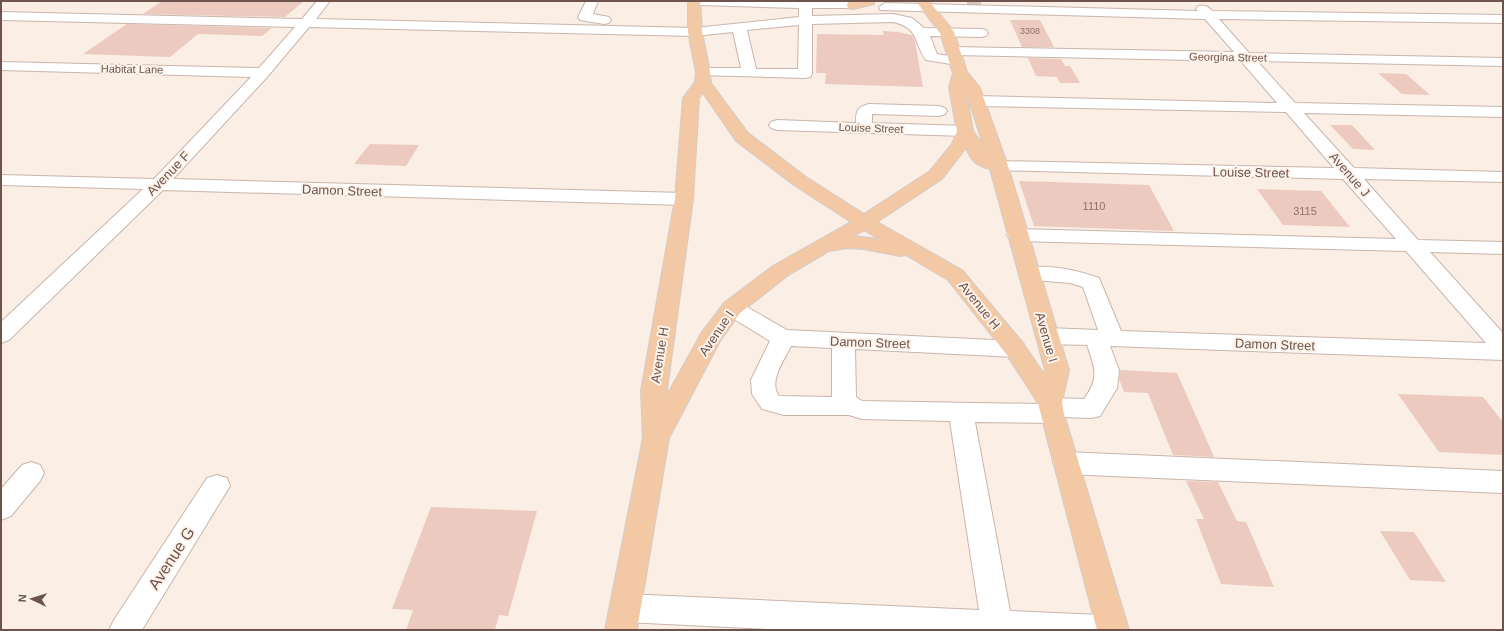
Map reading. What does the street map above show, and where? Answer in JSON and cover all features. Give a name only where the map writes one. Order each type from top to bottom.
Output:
[{"type":"main road","name":"Avenue H","points":[[694,1],[695,32],[703,77],[742,137],[800,181],[864,222],[955,275],[1016,349],[1051,408]]},
{"type":"main road","points":[[848,4],[869,1]]},
{"type":"main road","name":"Avenue I","points":[[925,5],[947,32],[957,62],[972,88],[999,166],[1017,235],[1057,370],[1051,408],[1113,630]]},
{"type":"main road","name":"Avenue I","points":[[656,438],[710,338],[732,308],[780,271],[864,222],[936,175],[960,145],[965,131],[957,87],[957,62]]},
{"type":"main road","name":"Avenue H","points":[[623,619],[656,438],[653,391],[684,199],[691,98],[703,77]]},
{"type":"main road","points":[[965,131],[973,142],[978,157],[988,163],[999,166]]},
{"type":"main road","points":[[821,247],[839,242],[882,245],[915,254],[929,260]]},
{"type":"street","name":"Avenue F","points":[[1,335],[158,185],[263,73],[324,1]]},
{"type":"street","points":[[592,1],[585,17],[604,20]]},
{"type":"street","points":[[700,1],[806,4],[990,4],[1209,15],[1503,19]]},
{"type":"street","name":"Avenue J","points":[[1197,1],[1503,348]]},
{"type":"street","points":[[703,77],[749,72],[805,74],[806,4]]},
{"type":"street","points":[[964,4],[975,18],[989,52]]},
{"type":"street","points":[[1,16],[695,32],[739,26],[806,20],[893,18],[907,21],[921,32],[981,33]]},
{"type":"street","points":[[739,26],[749,72]]},
{"type":"street","name":"Georgina Street","points":[[921,32],[931,57],[957,62],[989,52],[1503,62]]},
{"type":"street","name":"Habitat Lane","points":[[1,66],[263,73]]},
{"type":"street","points":[[977,101],[1503,112]]},
{"type":"street","points":[[864,128],[864,112],[869,109],[939,111]]},
{"type":"street","name":"Louise Street","points":[[777,125],[965,131]]},
{"type":"street","name":"Louise Street","points":[[999,166],[1503,176]]},
{"type":"street","name":"Damon Street","points":[[1,180],[684,199]]},
{"type":"street","points":[[1017,235],[1503,248]]},
{"type":"street","points":[[783,338],[763,380],[764,394],[771,403],[784,406],[849,406],[862,410],[961,413],[1051,408],[1091,409],[1105,388],[1107,370],[1104,338],[1092,283],[1072,276],[1029,274]]},
{"type":"street","name":"Damon Street","points":[[732,308],[783,338],[1016,349]]},
{"type":"street","name":"Damon Street","points":[[1047,336],[1503,352]]},
{"type":"street","points":[[843,341],[844,399],[849,406]]},
{"type":"street","points":[[961,413],[997,628]]},
{"type":"street","points":[[1066,463],[1503,482]]},
{"type":"street","points":[[1,508],[31,473]]},
{"type":"street","name":"Avenue G","points":[[125,630],[217,486]]},
{"type":"street","points":[[623,619],[1102,630]]},
{"type":"building","points":[[162,1],[304,1],[285,17],[143,14]]},
{"type":"building","points":[[1010,20],[1040,20],[1054,47],[1022,47]]},
{"type":"building","points":[[127,24],[272,28],[262,36],[198,34],[170,57],[83,54]]},
{"type":"building","points":[[883,31],[912,35],[915,41],[923,87],[825,84],[826,73],[816,73],[817,34],[884,35]]},
{"type":"building","points":[[1028,58],[1061,59],[1065,66],[1070,66],[1080,83],[1060,83],[1057,77],[1036,76]]},
{"type":"building","points":[[1378,73],[1406,74],[1430,95],[1402,94]]},
{"type":"building","points":[[1330,125],[1352,125],[1375,150],[1353,149]]},
{"type":"building","points":[[370,144],[419,145],[406,166],[354,164]]},
{"type":"building","points":[[1019,181],[1149,185],[1174,231],[1034,226]]},
{"type":"building","points":[[1257,189],[1321,191],[1350,227],[1283,225]]},
{"type":"building","points":[[1120,370],[1177,373],[1214,457],[1173,455],[1148,393],[1124,392],[1119,379]]},
{"type":"building","points":[[1398,394],[1483,397],[1503,422],[1503,455],[1439,452]]},
{"type":"building","points":[[1186,481],[1218,482],[1237,521],[1246,522],[1274,587],[1221,584],[1196,519],[1204,519]]},
{"type":"building","points":[[431,507],[537,511],[508,616],[499,615],[495,630],[406,630],[413,610],[392,609]]},
{"type":"building","points":[[1380,531],[1414,532],[1446,582],[1410,580]]},
{"type":"tunnel","points":[[967,3],[982,3]]}]
